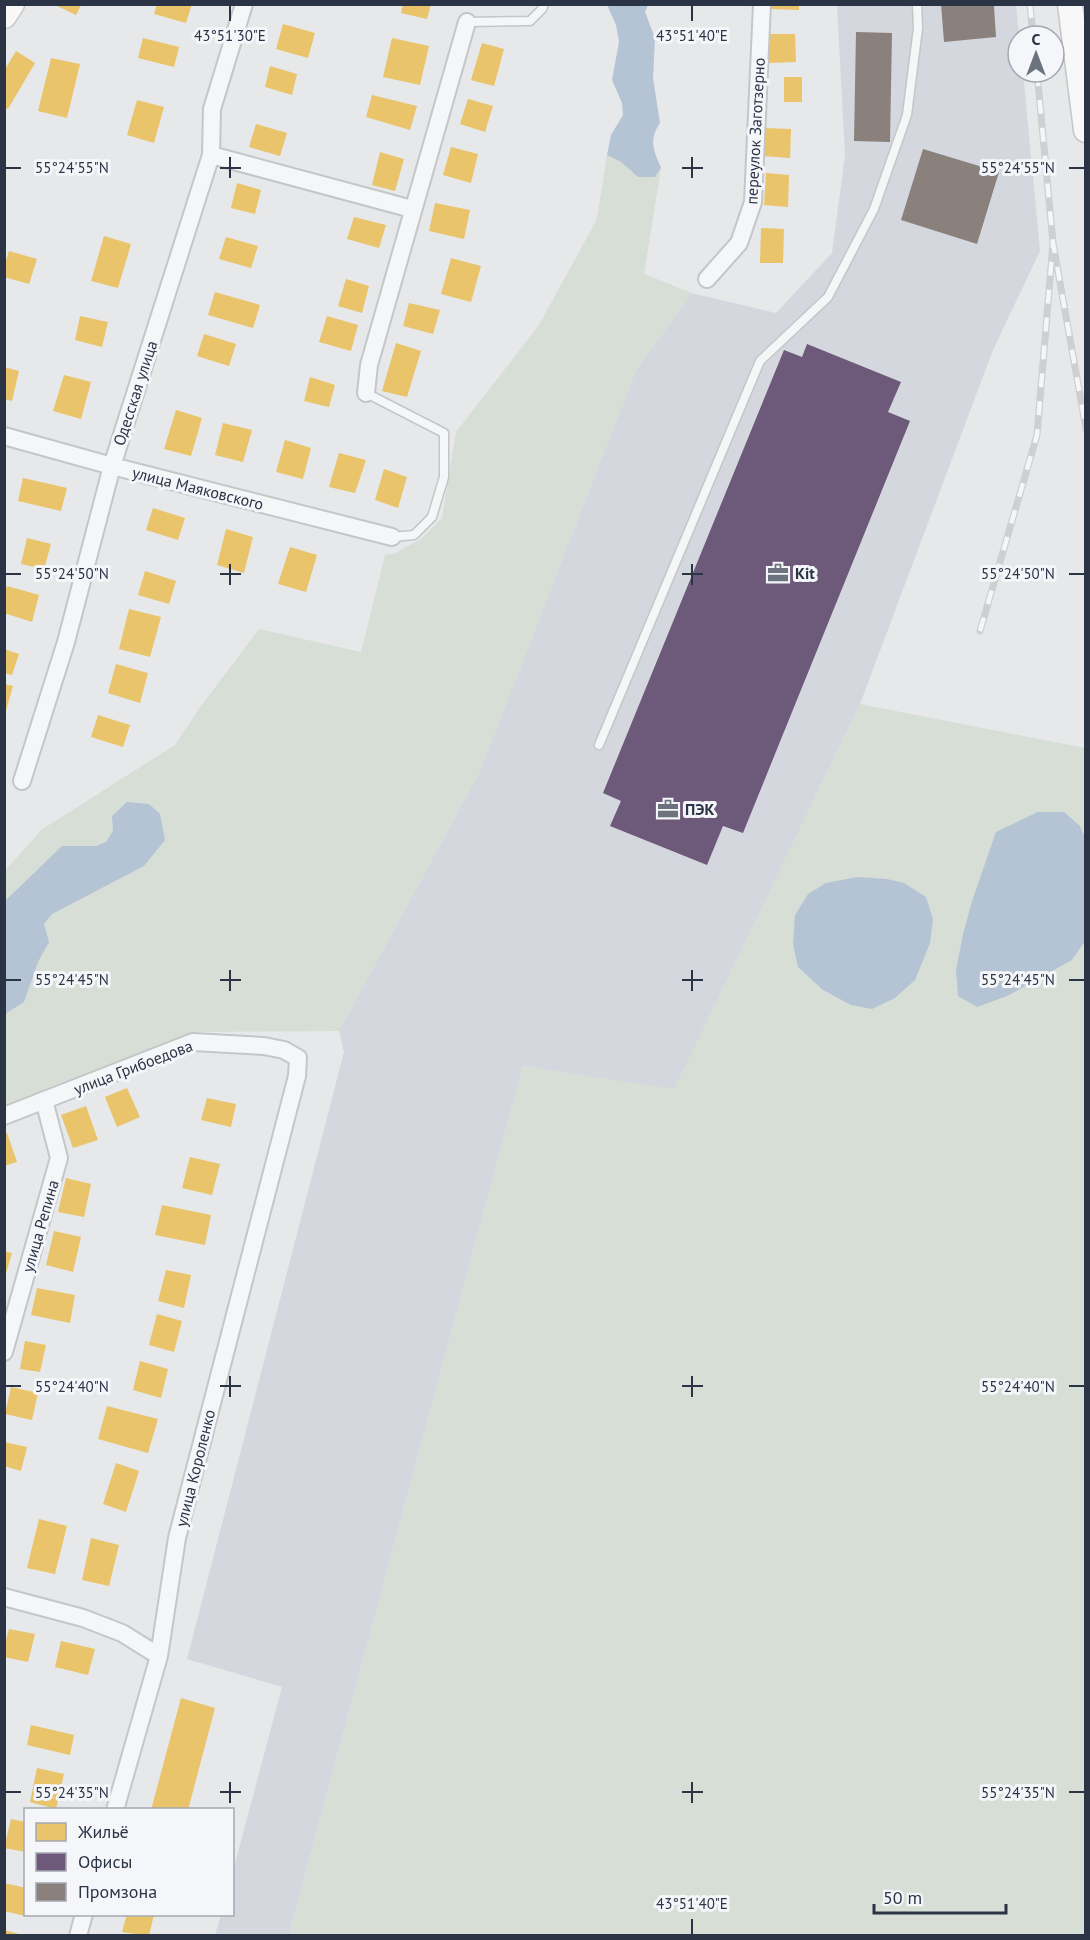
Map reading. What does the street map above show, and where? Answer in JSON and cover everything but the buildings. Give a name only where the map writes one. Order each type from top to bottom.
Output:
[{"type":"street","points":[[4,16],[12,4]]},
{"type":"street","name":"Одесская улица","points":[[22,781],[66,642],[112,466],[211,155],[212,109],[244,4]]},
{"type":"street","name":"переулок Заготзерно","points":[[707,279],[740,243],[753,202],[762,4]]},
{"type":"street","points":[[1070,4],[1086,130]]},
{"type":"street","points":[[366,393],[369,365],[467,22]]},
{"type":"street","points":[[211,155],[412,209]]},
{"type":"street","name":"улица Маяковского","points":[[4,436],[112,466],[392,537]]},
{"type":"street","name":"улица Грибоедова","points":[[4,1116],[193,1042],[264,1046],[284,1050],[298,1058]]},
{"type":"street","name":"улица Короленко","points":[[115,1808],[159,1656],[177,1538],[297,1076],[298,1058]]},
{"type":"street","name":"улица Репина","points":[[4,1352],[59,1158],[44,1100]]},
{"type":"street","points":[[4,1597],[83,1618],[122,1634],[159,1656]]},
{"type":"street","points":[[78,1935],[83,1916]]},
{"type":"lane","points":[[467,22],[530,21],[544,4]]},
{"type":"lane","points":[[599,745],[760,362],[828,297],[874,209],[908,115],[918,28],[917,4]]},
{"type":"lane","points":[[366,393],[399,412],[444,433],[444,477],[432,517],[414,536],[392,537]]},
{"type":"shaded area","points":[[837,5],[1016,5],[1018,24],[1006,24],[1006,84],[1024,84],[1040,251],[993,350],[860,704],[674,1090],[523,1066],[289,1935],[215,1935],[221,1916],[234,1916],[234,1867],[282,1687],[187,1659],[344,1052],[339,1031],[480,771],[636,370],[692,293],[776,313],[832,253],[845,155]]},
{"type":"shaded area","points":[[607,155],[621,162],[638,177],[655,177],[661,168],[644,274],[692,293],[636,370],[480,771],[339,1031],[194,1032],[5,1105],[5,871],[41,830],[175,745],[201,706],[259,629],[361,652],[385,555],[396,553],[421,539],[442,518],[456,432],[539,325],[597,219]]},
{"type":"shaded area","points":[[860,704],[1085,748],[1085,1935],[289,1936],[523,1066],[674,1089]]},
{"type":"water","points":[[607,5],[648,5],[645,12],[655,38],[653,78],[660,123],[653,140],[654,151],[661,168],[655,177],[638,177],[621,162],[607,155],[611,135],[623,115],[622,103],[612,80],[619,42],[616,25]]},
{"type":"water","points":[[127,802],[149,804],[160,814],[165,840],[144,866],[52,914],[44,924],[49,942],[38,962],[24,1002],[5,1014],[5,901],[62,846],[96,846],[106,842],[113,831],[112,816]]},
{"type":"water","points":[[1038,812],[1064,812],[1080,826],[1085,838],[1085,941],[1072,960],[1007,996],[977,1007],[958,996],[956,970],[972,901],[996,832]]},
{"type":"water","points":[[857,877],[887,879],[904,883],[926,897],[933,919],[930,943],[915,980],[895,998],[872,1009],[851,1005],[823,990],[798,967],[793,944],[795,915],[808,894],[826,883]]},
{"type":"railway","points":[[1030,4],[1032,24]]},
{"type":"railway","points":[[1038,84],[1053,243],[1086,429]]},
{"type":"railway","points":[[980,631],[1037,435],[1053,243]]},
{"type":"place","name":"Kit","points":[[778,573]]},
{"type":"place","name":"ПЭК","points":[[668,809]]}]
